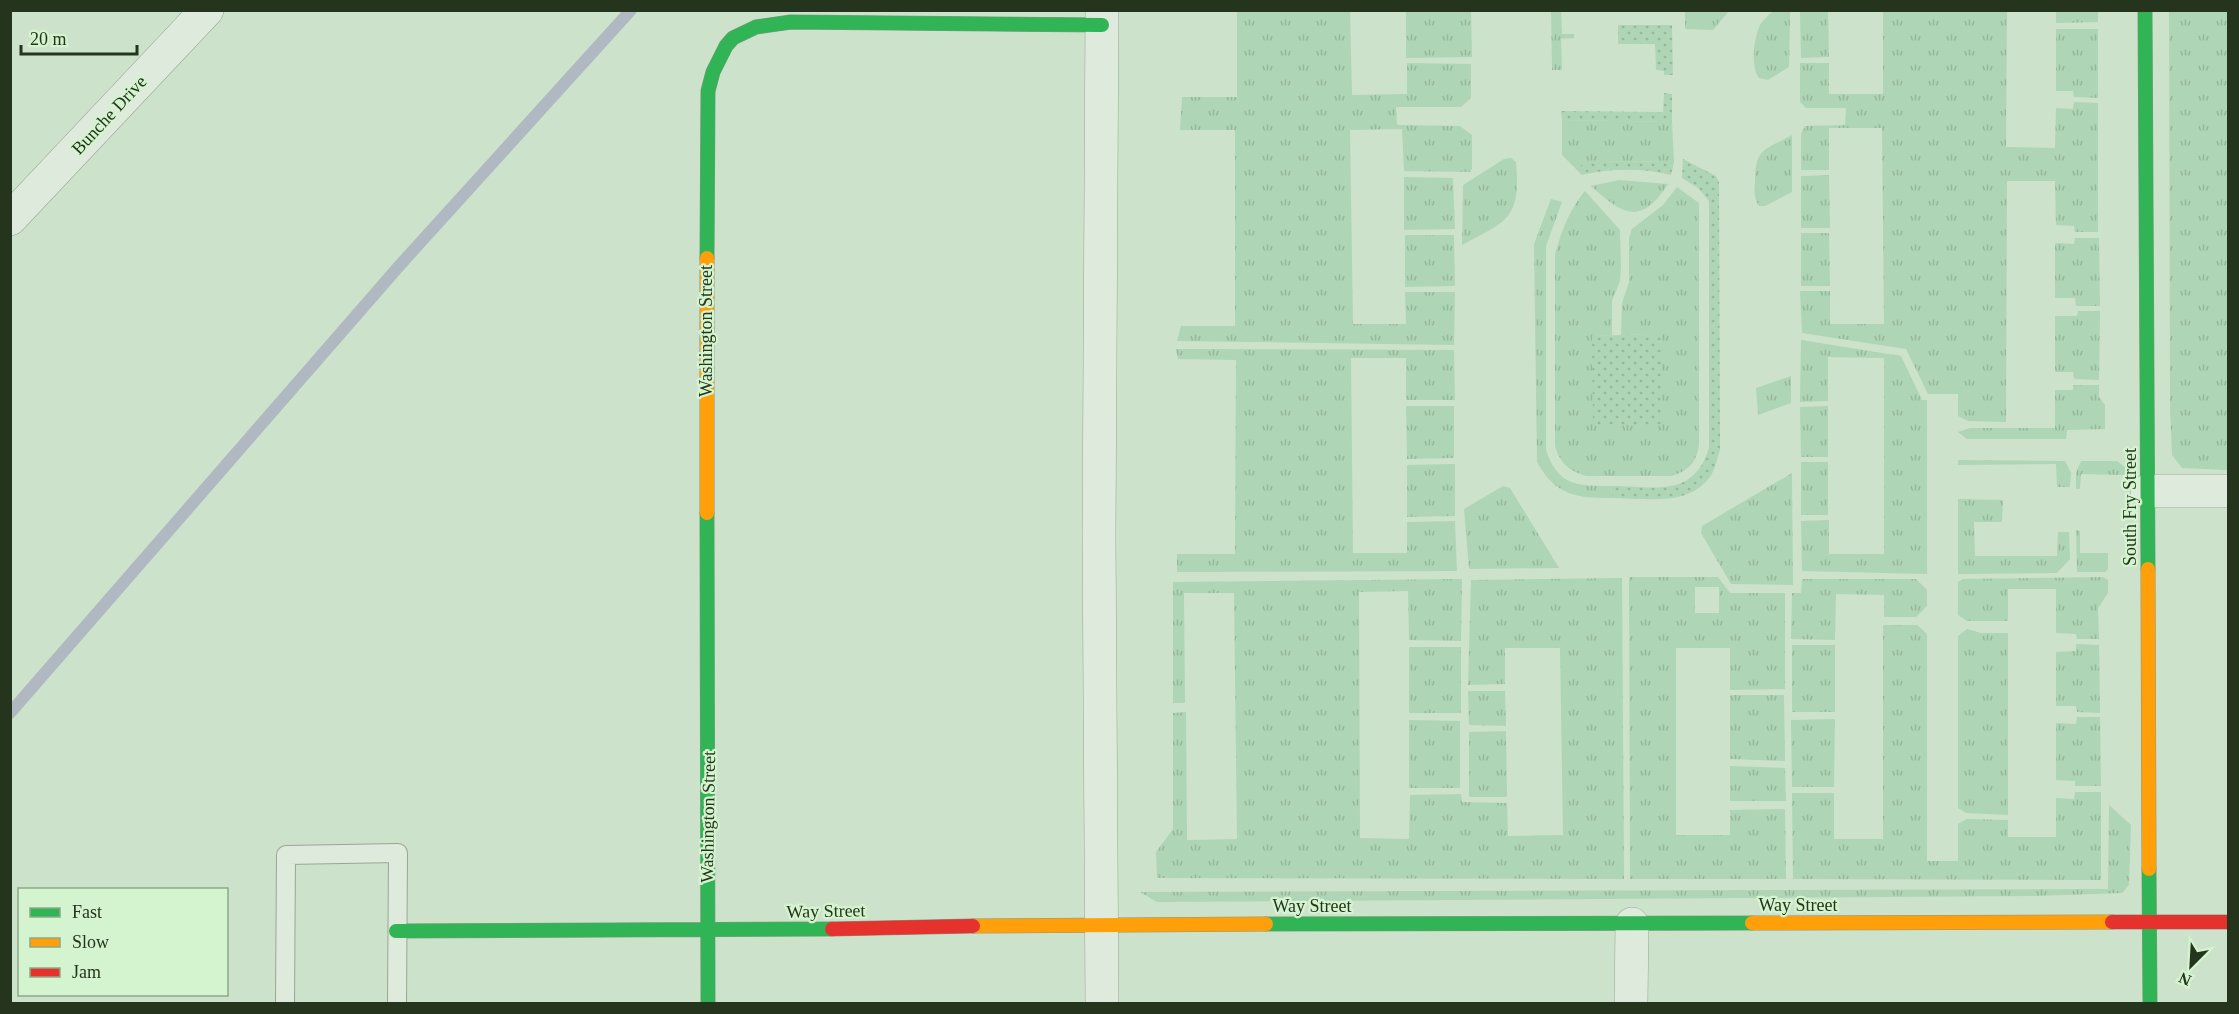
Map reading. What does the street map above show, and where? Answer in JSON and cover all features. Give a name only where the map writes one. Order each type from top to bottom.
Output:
[{"type":"street","name":"Bunche Drive","points":[[10,219],[207,10]]},
{"type":"street","name":"South Fry Street","points":[[2145,10],[2151,1004]]},
{"type":"street","name":"Washington Street","points":[[708,1004],[706,931],[709,812],[705,395],[708,92],[715,63],[727,42],[740,32],[761,25],[791,22],[1102,17],[1099,535],[1102,1004]]},
{"type":"street","points":[[2147,491],[2229,491]]},
{"type":"street","name":"Way Street","points":[[396,931],[706,931],[1103,924],[2229,922]]},
{"type":"street","points":[[1631,1004],[1632,924]]},
{"type":"lane","points":[[285,1004],[286,855],[398,853],[397,1004]]},
{"type":"green space","points":[[1685,10],[1729,11],[1713,30],[1685,29]]},
{"type":"green space","points":[[1237,11],[1350,11],[1352,95],[1407,94],[1407,63],[1471,64],[1471,98],[1461,107],[1396,107],[1397,125],[1460,126],[1472,135],[1472,169],[1470,172],[1404,171],[1402,129],[1350,130],[1353,324],[1406,324],[1405,292],[1455,292],[1454,345],[1177,341],[1181,326],[1235,326],[1235,130],[1180,130],[1182,97],[1237,97]]},
{"type":"green space","points":[[1406,11],[1471,11],[1472,57],[1406,58]]},
{"type":"green space","points":[[1551,11],[1561,11],[1562,34],[1574,34],[1574,38],[1561,39],[1562,70],[1552,70]]},
{"type":"green space","points":[[1773,11],[1790,11],[1789,67],[1768,80],[1759,78],[1756,73],[1754,52],[1760,25]]},
{"type":"green space","points":[[1800,11],[1828,11],[1829,57],[1801,58]]},
{"type":"green space","points":[[1883,11],[2007,11],[2006,147],[2055,148],[2056,108],[2073,109],[2074,102],[2098,103],[2098,232],[2075,232],[2074,226],[2056,225],[2055,181],[2007,181],[2006,422],[1968,421],[1958,416],[1958,394],[1928,394],[1906,349],[1802,333],[1800,291],[1830,291],[1830,324],[1884,324],[1882,128],[1829,128],[1829,170],[1801,170],[1801,134],[1805,126],[1845,125],[1846,108],[1806,108],[1800,102],[1800,63],[1829,63],[1829,94],[1883,94]]},
{"type":"green space","points":[[2056,11],[2098,11],[2098,22],[2056,23]]},
{"type":"green space","points":[[2169,11],[2228,11],[2228,470],[2182,468],[2172,455]]},
{"type":"green space","points":[[1618,25],[1672,25],[1673,75],[1664,75],[1664,71],[1656,70],[1655,44],[1618,44]]},
{"type":"green space","points":[[2056,29],[2098,29],[2098,98],[2074,97],[2073,91],[2056,91]]},
{"type":"green space","points":[[1664,93],[1672,94],[1672,122],[1562,120],[1561,111],[1663,112]]},
{"type":"green space","points":[[1562,120],[1672,122],[1674,162],[1591,161],[1575,168],[1562,155]]},
{"type":"green space","points":[[1792,135],[1792,192],[1765,206],[1759,206],[1754,189],[1759,157],[1768,148]]},
{"type":"green space","points":[[1511,158],[1516,162],[1517,181],[1513,207],[1508,216],[1491,230],[1462,245],[1463,185],[1504,159]]},
{"type":"green space","points":[[1683,159],[1716,176],[1719,182],[1720,450],[1710,477],[1701,487],[1690,493],[1665,499],[1612,498],[1611,486],[1657,487],[1683,482],[1702,464],[1709,448],[1709,201],[1698,188],[1682,178]]},
{"type":"green space","points":[[1591,161],[1674,162],[1671,175],[1626,170],[1582,175],[1575,168]]},
{"type":"green space","points":[[1829,175],[1830,228],[1801,228],[1801,176]]},
{"type":"green space","points":[[1404,177],[1453,178],[1455,229],[1404,230]]},
{"type":"green space","points":[[1619,180],[1668,184],[1649,206],[1640,211],[1631,212],[1613,204],[1591,186]]},
{"type":"green space","points":[[1677,187],[1699,203],[1698,451],[1691,465],[1672,476],[1586,476],[1566,466],[1555,446],[1555,255],[1560,238],[1570,214],[1585,191],[1620,230],[1620,281],[1612,301],[1612,335],[1592,336],[1661,334],[1621,335],[1622,303],[1629,282],[1629,238],[1632,229],[1663,205]]},
{"type":"green space","points":[[1551,199],[1562,202],[1546,246],[1546,450],[1556,471],[1563,477],[1579,484],[1611,486],[1612,498],[1577,496],[1568,493],[1552,482],[1537,462],[1534,244]]},
{"type":"green space","points":[[1801,233],[1829,233],[1830,286],[1801,286]]},
{"type":"green space","points":[[1405,235],[1454,235],[1455,286],[1405,287]]},
{"type":"green space","points":[[2075,238],[2099,238],[2100,306],[2076,306],[2075,298],[2055,298],[2055,243],[2074,244]]},
{"type":"green space","points":[[2078,311],[2100,311],[2099,380],[2074,379],[2073,372],[2055,372],[2055,316],[2077,316]]},
{"type":"green space","points":[[1661,334],[1662,425],[1593,425],[1592,336]]},
{"type":"green space","points":[[1801,340],[1901,356],[1922,400],[1927,400],[1927,574],[1802,571],[1801,521],[1829,520],[1829,554],[1884,554],[1884,358],[1828,357],[1828,401],[1800,402]]},
{"type":"green space","points":[[1176,349],[1454,350],[1455,400],[1406,400],[1406,358],[1351,358],[1353,553],[1407,553],[1407,522],[1455,521],[1457,571],[1177,572],[1177,554],[1235,554],[1236,360],[1178,359]]},
{"type":"green space","points":[[1791,376],[1791,403],[1758,415],[1756,388]]},
{"type":"green space","points":[[2073,385],[2099,385],[2099,397],[2105,405],[2105,429],[2067,430],[2066,439],[1967,439],[1958,432],[1970,428],[2055,428],[2055,390],[2073,390]]},
{"type":"green space","points":[[1406,406],[1454,406],[1454,458],[1407,459]]},
{"type":"green space","points":[[1828,406],[1828,457],[1801,457],[1800,407]]},
{"type":"green space","points":[[1958,460],[2065,461],[2071,473],[2070,487],[2057,487],[2056,464],[1958,465]]},
{"type":"green space","points":[[2081,461],[2117,461],[2129,470],[2124,475],[2081,474],[2080,489],[2076,489],[2076,473]]},
{"type":"green space","points":[[1801,462],[1828,462],[1828,515],[1801,515]]},
{"type":"green space","points":[[1455,464],[1455,516],[1407,517],[1407,465]]},
{"type":"green space","points":[[1792,473],[1793,585],[1731,584],[1701,533],[1702,526]]},
{"type":"green space","points":[[1503,486],[1510,488],[1559,568],[1469,569],[1464,509]]},
{"type":"green space","points":[[1958,499],[2003,500],[2002,522],[1974,522],[1975,556],[2057,556],[2058,532],[2069,532],[2070,559],[2057,573],[1958,574]]},
{"type":"green space","points":[[2076,530],[2080,531],[2080,553],[2108,553],[2108,569],[2105,572],[2077,572]]},
{"type":"green space","points":[[1629,577],[1718,577],[1730,593],[1785,593],[1785,689],[1730,690],[1730,648],[1676,648],[1676,835],[1730,835],[1730,810],[1785,809],[1786,879],[1630,879]],"holes":[[[1695,587],[1719,587],[1719,613],[1695,613]]]},
{"type":"green space","points":[[2103,577],[2108,580],[2108,593],[2098,608],[2099,639],[2077,639],[2076,634],[2056,633],[2056,589],[2008,589],[2008,621],[1967,621],[1958,615],[1958,582],[1963,579]]},
{"type":"green space","points":[[1622,578],[1624,879],[1157,878],[1156,852],[1173,829],[1173,713],[1186,712],[1187,840],[1237,839],[1234,593],[1184,593],[1185,703],[1173,703],[1173,582],[1462,579],[1461,641],[1409,640],[1408,591],[1359,592],[1360,838],[1409,839],[1410,795],[1461,794],[1462,802],[1507,803],[1508,836],[1563,835],[1560,648],[1505,648],[1505,684],[1468,685],[1471,580]]},
{"type":"green space","points":[[1802,579],[1916,579],[1927,590],[1927,606],[1916,617],[1884,617],[1884,595],[1836,594],[1835,640],[1791,639],[1792,593],[1801,593]]},
{"type":"green space","points":[[1883,625],[1917,625],[1927,634],[1927,861],[1958,861],[1958,824],[1967,819],[2008,820],[2008,837],[2056,837],[2056,798],[2074,799],[2075,792],[2101,792],[2101,880],[1793,879],[1792,793],[1834,793],[1834,839],[1883,839]]},
{"type":"green space","points":[[1967,629],[1981,633],[2008,633],[2008,815],[1966,813],[1958,808],[1958,636]]},
{"type":"green space","points":[[2076,644],[2099,645],[2100,713],[2077,712],[2076,706],[2056,706],[2056,652],[2076,651]]},
{"type":"green space","points":[[1792,645],[1835,645],[1835,712],[1792,712]]},
{"type":"green space","points":[[1409,647],[1461,647],[1461,713],[1409,713]]},
{"type":"green space","points":[[1468,691],[1505,691],[1506,726],[1469,725]]},
{"type":"green space","points":[[1730,695],[1784,695],[1785,761],[1730,759]]},
{"type":"green space","points":[[2077,717],[2100,717],[2101,786],[2075,786],[2075,781],[2056,780],[2056,723],[2076,724]]},
{"type":"green space","points":[[1835,719],[1834,787],[1792,787],[1791,720]]},
{"type":"green space","points":[[1409,720],[1460,721],[1460,788],[1409,788]]},
{"type":"green space","points":[[1506,731],[1507,797],[1469,797],[1469,732]]},
{"type":"green space","points":[[1730,766],[1785,768],[1786,801],[1730,801]]},
{"type":"green space","points":[[2109,805],[2131,825],[2129,885],[2122,893],[2036,896],[1157,902],[1140,892],[2108,889]]},
{"type":"waterway","points":[[10,713],[400,265],[631,10]]},
{"type":"traffic: fast","points":[[2145,10],[2148,569]]},
{"type":"traffic: fast","points":[[707,258],[708,91],[713,72],[726,46],[733,38],[756,27],[791,22],[1102,25]]},
{"type":"traffic: fast","points":[[707,513],[708,1004]]},
{"type":"traffic: fast","points":[[2149,869],[2150,1004]]},
{"type":"traffic: fast","points":[[1266,924],[1752,923]]},
{"type":"traffic: fast","points":[[396,931],[832,929]]},
{"type":"traffic: slow","points":[[707,258],[707,513]]},
{"type":"traffic: slow","points":[[2148,569],[2149,869]]},
{"type":"traffic: slow","points":[[1752,923],[2112,922]]},
{"type":"traffic: slow","points":[[973,926],[1266,924]]},
{"type":"traffic: jam","points":[[2112,922],[2228,922]]},
{"type":"traffic: jam","points":[[832,929],[973,926]]}]
